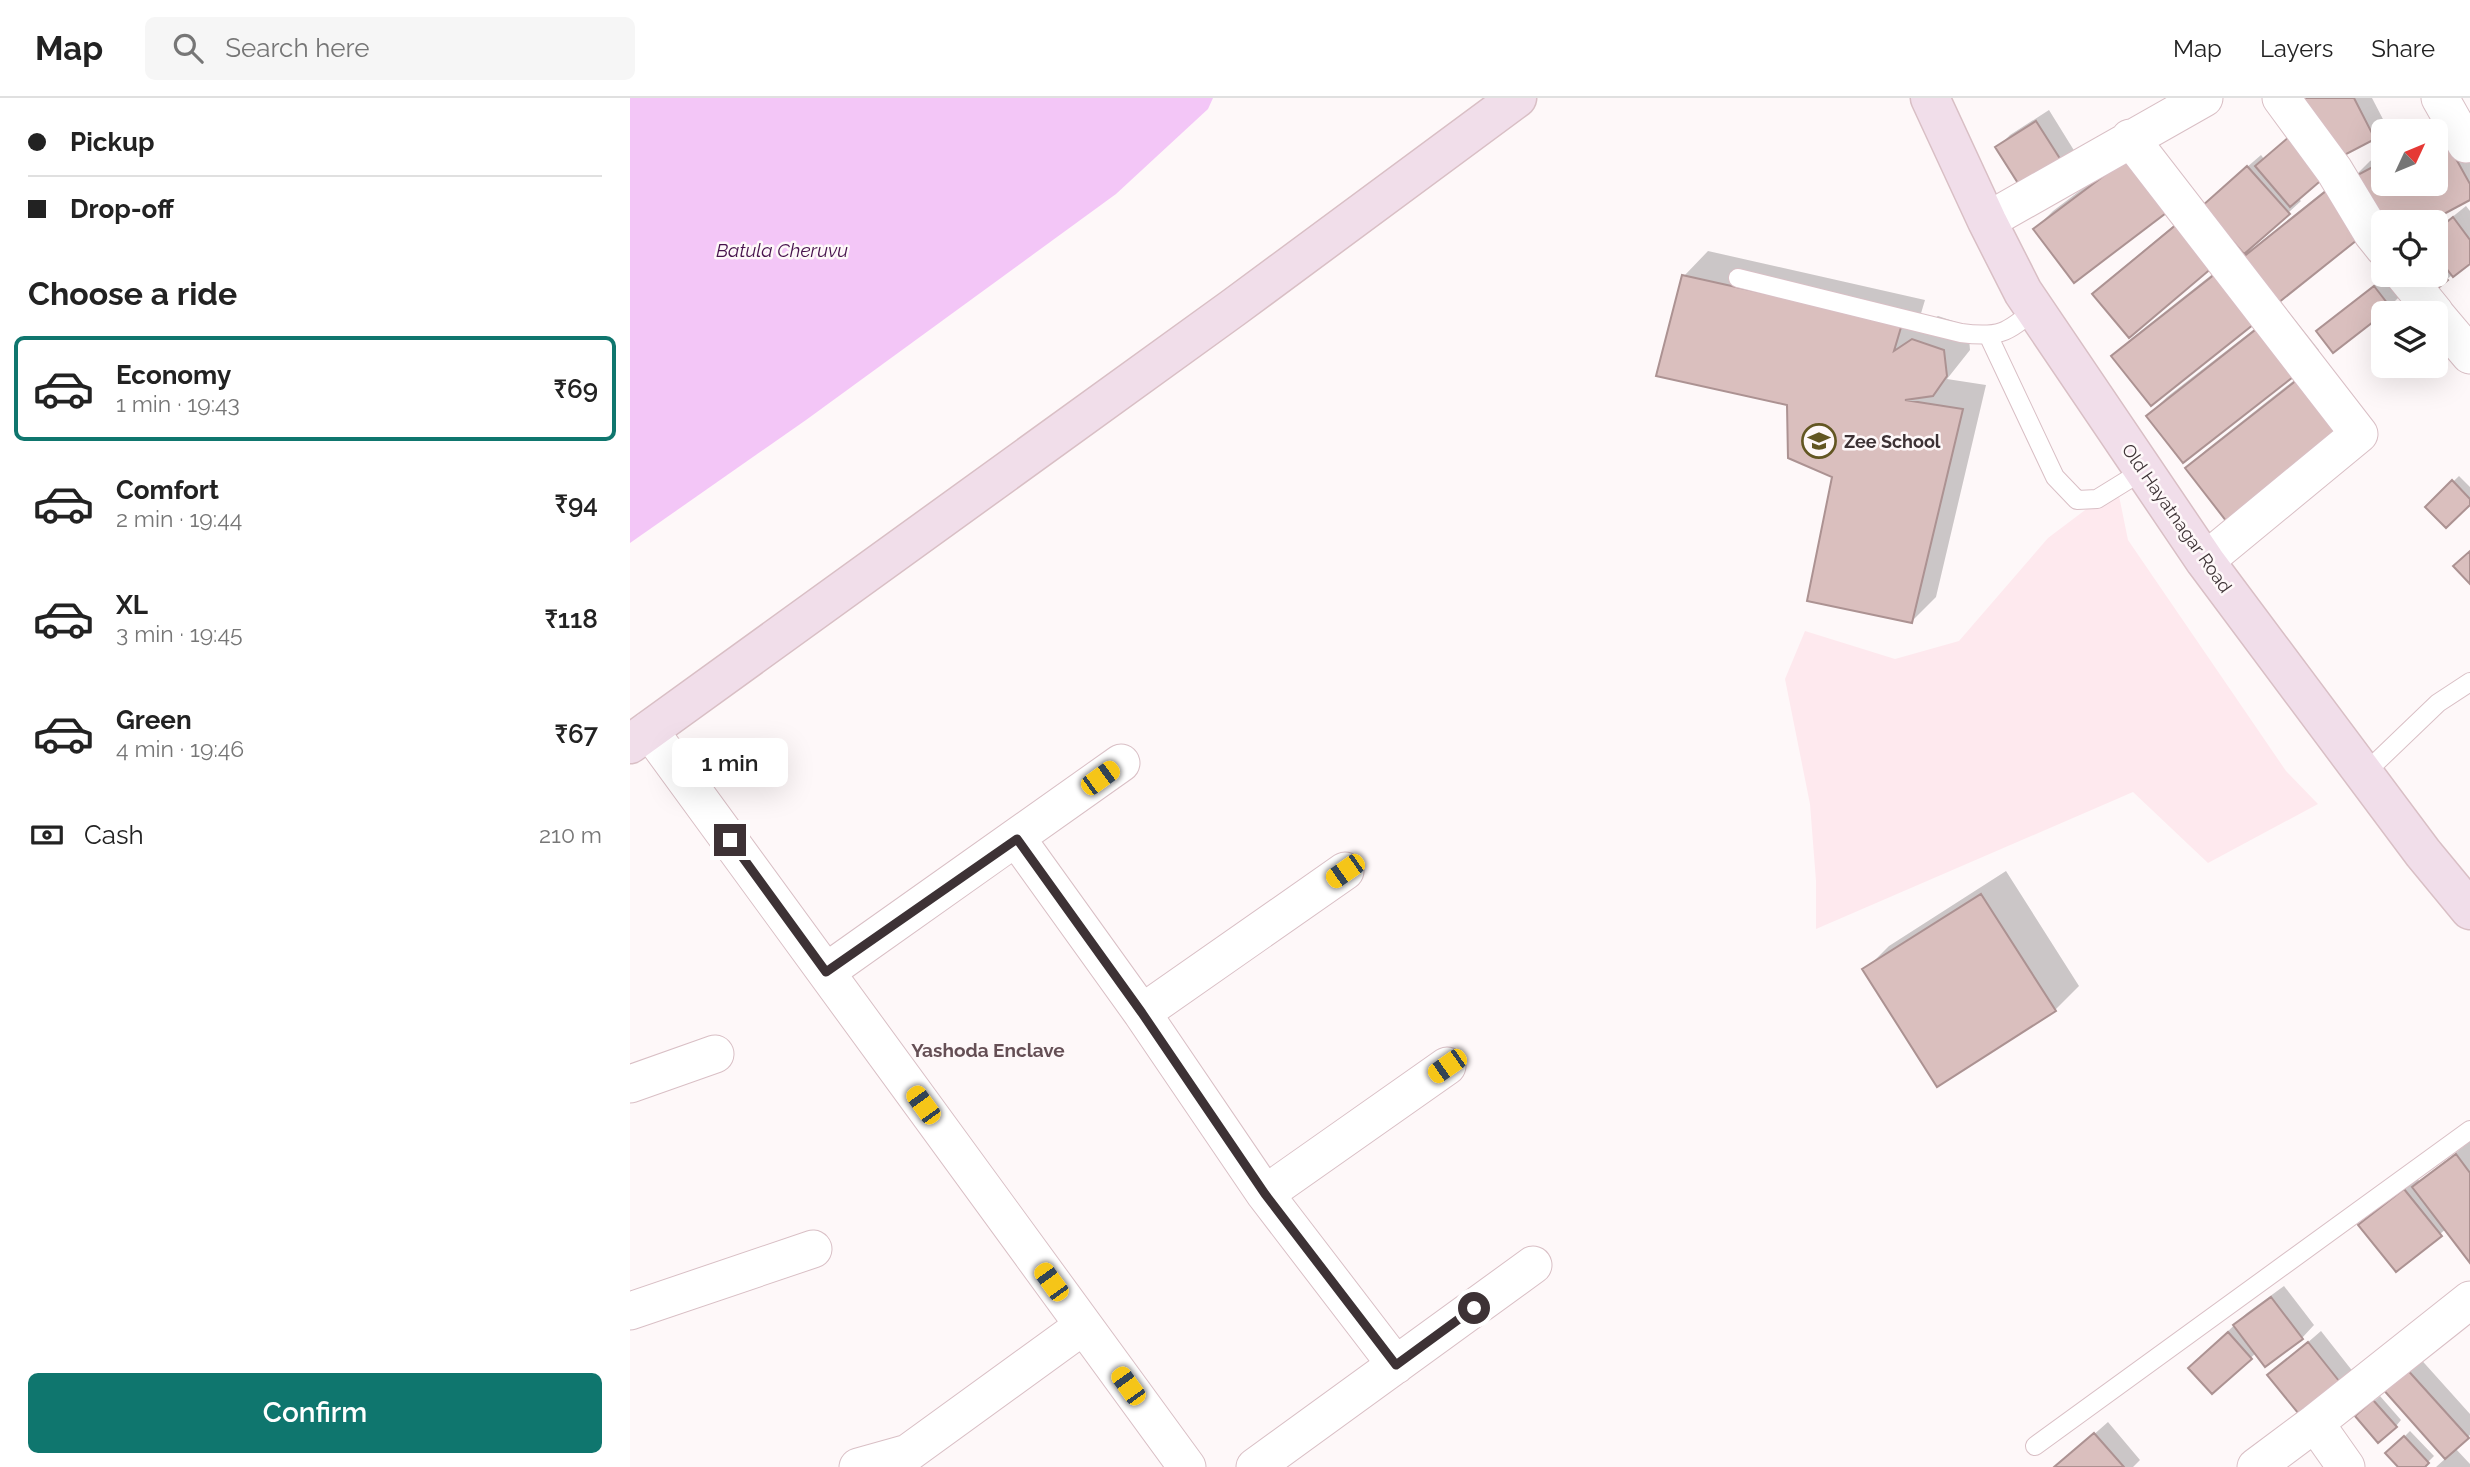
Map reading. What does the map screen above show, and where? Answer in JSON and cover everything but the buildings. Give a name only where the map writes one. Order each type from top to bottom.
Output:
[{"type":"street","points":[[1187,1467],[826,972],[640,737],[1222,316],[1517,98]]},
{"type":"street","name":"Old Hayatnagar Road","points":[[1930,98],[2023,292],[2205,561],[2364,774],[2466,898]]},
{"type":"street","points":[[1987,221],[2204,98]]},
{"type":"street","points":[[2281,98],[2334,170],[2371,231]]},
{"type":"street","points":[[2440,98],[2466,144]]},
{"type":"street","points":[[2130,138],[2359,434],[2205,561]]},
{"type":"street","points":[[2414,287],[2425,301]]},
{"type":"street","points":[[2448,329],[2470,355]]},
{"type":"street","points":[[826,972],[1121,763]]},
{"type":"street","points":[[1017,839],[1142,1013],[1265,1194],[1396,1365]]},
{"type":"street","points":[[1142,1013],[1345,871]]},
{"type":"street","points":[[630,1084],[715,1054]]},
{"type":"street","points":[[1265,1194],[1447,1066]]},
{"type":"street","points":[[630,1311],[813,1250]]},
{"type":"street","points":[[1255,1467],[1533,1265]]},
{"type":"street","points":[[2256,1467],[2469,1303]]},
{"type":"street","points":[[858,1467],[908,1453],[1083,1326]]},
{"type":"street","points":[[2315,1423],[2346,1467]]},
{"type":"lane","points":[[1738,278],[1961,334],[1989,337],[2015,326],[2035,309]]},
{"type":"lane","points":[[1989,337],[2055,477],[2077,500],[2097,499],[2144,470]]},
{"type":"lane","points":[[2364,774],[2438,703],[2470,682]]},
{"type":"lane","points":[[2035,1446],[2470,1130]]},
{"type":"shaded area","points":[[2117,486],[2128,540],[2286,771],[2318,804],[2208,863],[2133,792],[1816,929],[1816,881],[1810,804],[1785,679],[1805,631],[1895,659],[1959,641],[2048,538]]},
{"type":"water","name":"Batula Cheruvu","points":[[630,98],[1213,98],[1208,109],[1116,194],[806,420],[630,543]]},
{"type":"place","name":"Zee School","points":[[1819,441]]},
{"type":"district","name":"Yashoda Enclave","points":[[988,1050]]},
{"type":"route","points":[[730,840],[826,972],[1017,839],[1142,1013],[1265,1194],[1396,1365],[1474,1308]]}]
